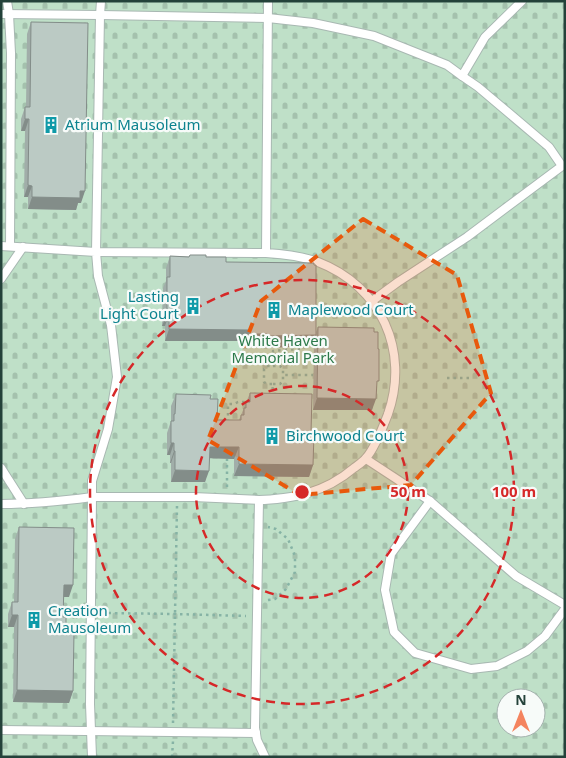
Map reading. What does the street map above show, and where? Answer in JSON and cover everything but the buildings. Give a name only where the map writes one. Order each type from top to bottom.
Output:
[{"type":"lane","points":[[7,1],[5,14],[11,53],[10,246]]},
{"type":"lane","points":[[92,757],[92,481],[108,429],[117,377],[111,325],[98,276],[96,252],[101,1]]},
{"type":"lane","points":[[266,253],[268,1]]},
{"type":"lane","points":[[462,76],[485,37],[522,1]]},
{"type":"lane","points":[[5,14],[268,18],[313,23],[374,36],[446,66],[462,76],[478,87],[549,147],[562,166],[467,237],[372,301]]},
{"type":"lane","points":[[1,246],[96,252],[266,253],[292,255],[318,262],[343,275],[360,288],[372,301],[391,340],[396,377],[393,400],[385,422],[366,459],[342,478],[307,494],[259,500],[177,497],[92,497],[24,504],[1,504]]},
{"type":"lane","points":[[1,279],[23,247]]},
{"type":"lane","points":[[366,459],[430,501],[516,576],[565,605]]},
{"type":"lane","points":[[1,468],[24,504]]},
{"type":"lane","points":[[259,500],[256,733],[257,740],[265,757]]},
{"type":"lane","points":[[430,501],[391,554],[385,590],[394,632],[415,653],[471,668],[497,666],[527,651],[545,636],[565,609]]},
{"type":"lane","points":[[1,730],[256,733]]},
{"type":"path","points":[[273,366],[273,350],[302,349],[302,345],[307,345]]},
{"type":"path","points":[[267,366],[280,366],[283,369],[283,375],[283,381],[280,384],[267,384],[264,382],[264,369],[267,366]]},
{"type":"path","points":[[283,375],[313,375]]},
{"type":"path","points":[[447,378],[473,378]]},
{"type":"path","points":[[272,400],[273,384]]},
{"type":"path","points":[[228,423],[228,404],[256,402]]},
{"type":"path","points":[[227,499],[228,452]]},
{"type":"path","points":[[174,726],[177,497]]},
{"type":"path","points":[[258,601],[275,599],[286,588],[295,572],[295,556],[288,538],[276,529],[259,525]]},
{"type":"path","points":[[91,613],[258,616]]},
{"type":"path","points":[[172,757],[173,739]]},
{"type":"highlighted area","points":[[363,219],[457,275],[491,393],[411,485],[300,495],[208,440],[261,301]]},
{"type":"green space","name":"White Haven Memorial Park","points":[[1,1],[565,1],[565,757],[1,757]]},
{"type":"place","name":"Atrium Mausoleum","points":[[51,125]]},
{"type":"place","name":"Lasting Light Court","points":[[193,306]]},
{"type":"place","name":"Maplewood Court","points":[[274,310]]},
{"type":"place","name":"Birchwood Court","points":[[272,436]]},
{"type":"place","name":"Creation Mausoleum","points":[[34,620]]}]
